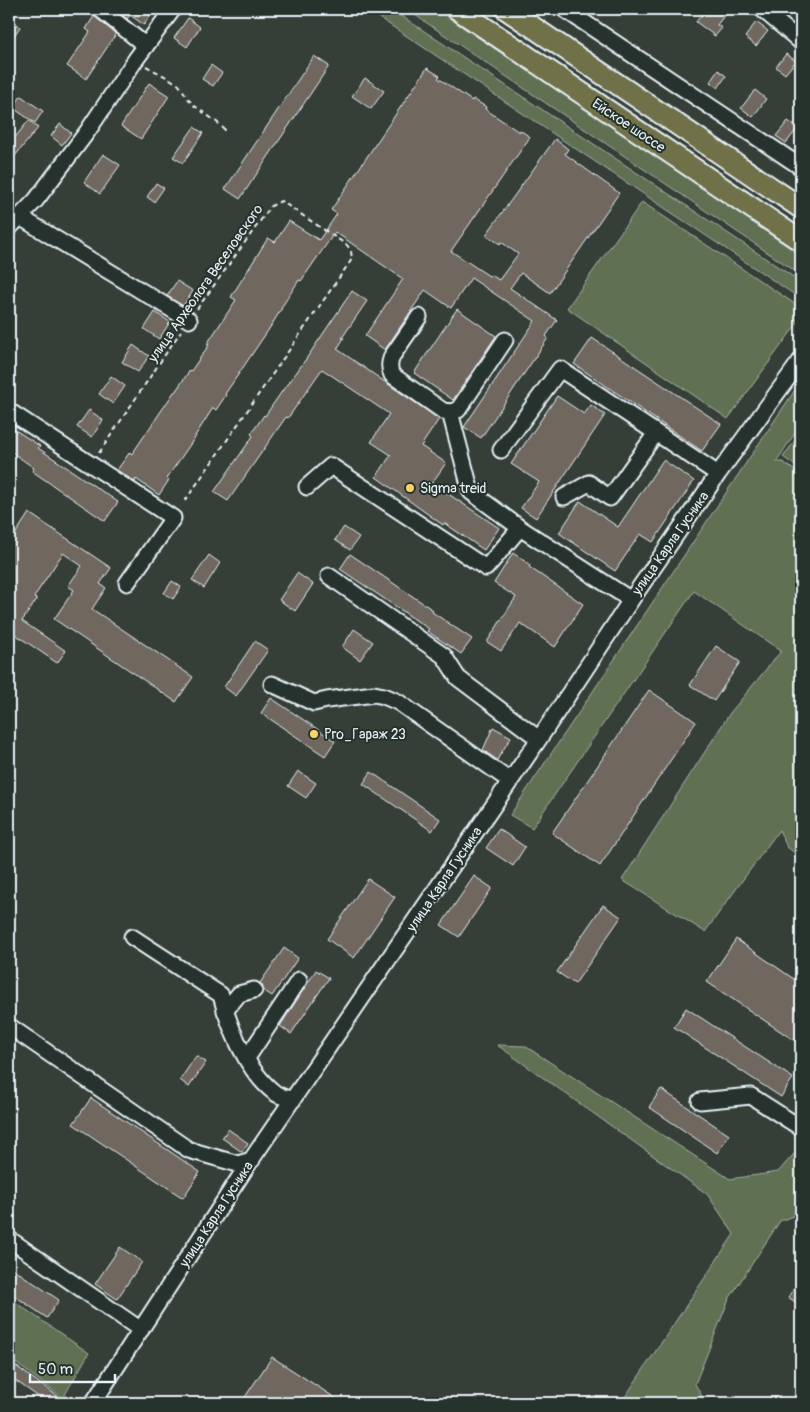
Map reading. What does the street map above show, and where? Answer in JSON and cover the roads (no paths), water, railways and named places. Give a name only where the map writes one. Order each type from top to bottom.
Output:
[{"type":"main road","name":"Ейское шоссе","points":[[457,9],[801,241]]},
{"type":"main road","name":"Ейское шоссе","points":[[506,9],[801,208]]},
{"type":"street","points":[[100,9],[146,46]]},
{"type":"street","points":[[9,228],[36,200],[76,147],[173,9]]},
{"type":"street","points":[[564,9],[801,167]]},
{"type":"street","points":[[762,9],[801,42]]},
{"type":"street","points":[[20,217],[189,320]]},
{"type":"street","points":[[774,223],[776,232],[801,248]]},
{"type":"street","points":[[419,317],[392,356],[389,368],[392,375],[443,411],[458,410],[505,340]]},
{"type":"street","name":"улица Карла Гусника","points":[[93,1403],[252,1160],[539,739],[630,600],[801,360]]},
{"type":"street","points":[[501,450],[560,369],[718,474]]},
{"type":"street","points":[[9,411],[174,518],[127,583]]},
{"type":"street","points":[[450,412],[471,492],[520,528],[630,600]]},
{"type":"street","points":[[564,497],[589,483],[610,498],[656,433]]},
{"type":"street","points":[[307,488],[331,466],[486,568],[520,528]]},
{"type":"street","points":[[329,576],[444,656],[458,678],[539,739]]},
{"type":"street","points":[[272,684],[314,703],[374,694],[384,696],[398,702],[510,781]]},
{"type":"street","points":[[132,937],[221,995],[227,1018],[240,1047],[259,1078],[276,1094],[293,1100]]},
{"type":"street","points":[[247,1058],[299,980]]},
{"type":"street","points":[[225,1011],[239,994],[254,990]]},
{"type":"street","points":[[9,1026],[189,1150],[238,1164],[252,1160]]},
{"type":"street","points":[[700,1101],[751,1096],[801,1128]]},
{"type":"street","points":[[9,1239],[141,1330]]},
{"type":"place","name":"Sigma treid","points":[[410,488]]},
{"type":"place","name":"Pro_Гараж 23","points":[[314,734]]}]
